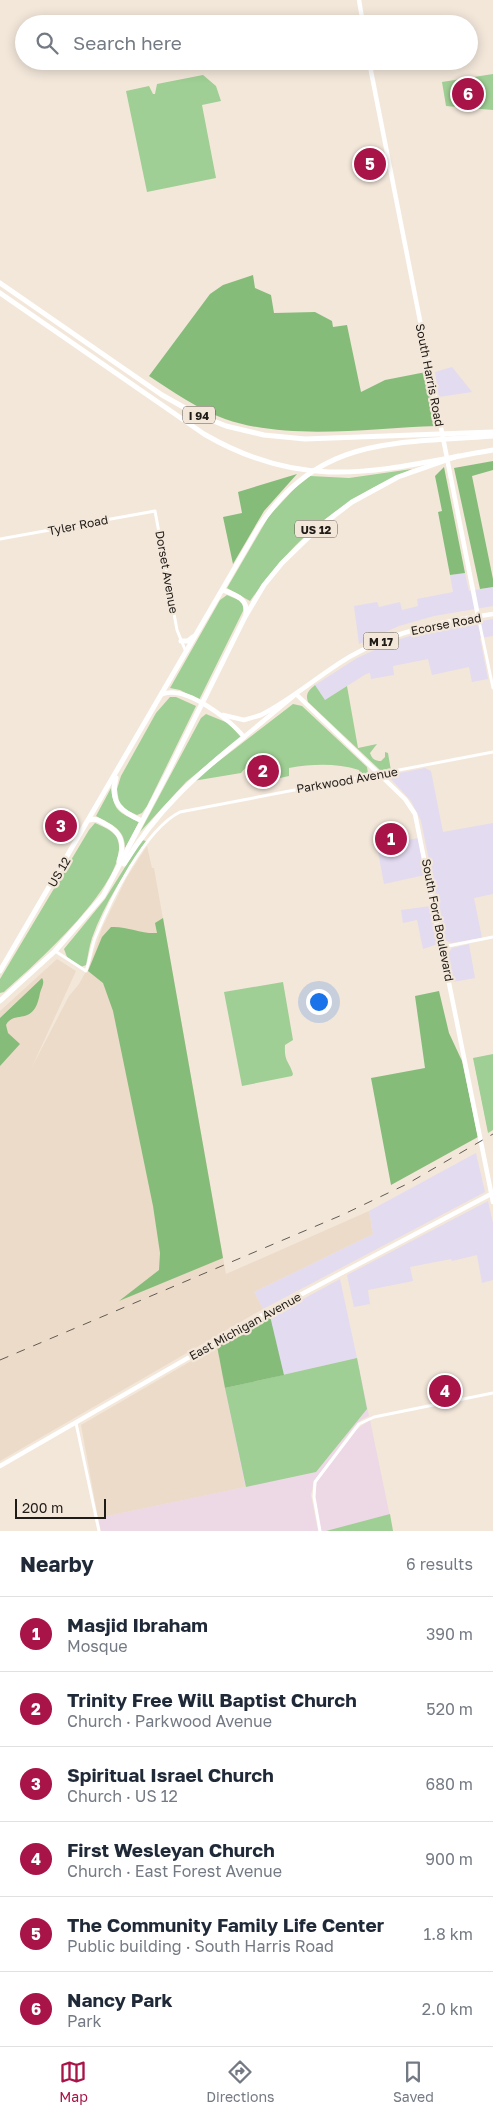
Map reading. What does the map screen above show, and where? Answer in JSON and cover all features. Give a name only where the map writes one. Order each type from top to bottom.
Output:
[{"type":"highway","name":"I 94","points":[[0,283],[162,395],[194,413],[226,426],[264,435],[305,439],[493,434]]},
{"type":"highway","name":"I 94","points":[[0,293],[204,434],[231,448],[267,462],[321,472],[352,473],[380,470],[493,450]]},
{"type":"highway","name":"US 12","points":[[0,971],[90,820],[266,515],[294,484],[331,459],[372,446],[493,434]]},
{"type":"highway","name":"US 12","points":[[1,999],[55,951],[90,912],[110,885],[245,617],[264,585],[282,563],[333,516],[382,485],[458,456]]},
{"type":"highway","points":[[223,590],[244,602],[245,617]]},
{"type":"highway","points":[[181,640],[192,638],[217,599]]},
{"type":"highway","points":[[110,885],[146,830],[172,798],[244,737]]},
{"type":"highway","points":[[118,771],[114,789],[116,805],[125,813],[142,821]]},
{"type":"highway","points":[[90,820],[96,819],[111,826],[121,837],[121,856],[110,885]]},
{"type":"main road","points":[[359,0],[362,15]]},
{"type":"main road","name":"South Harris Road","points":[[371,70],[478,616]]},
{"type":"main road","name":"Ecorse Road","points":[[163,694],[177,693],[222,715],[240,720],[258,717],[350,657],[376,643],[424,626],[493,614]]},
{"type":"main road","name":"Ecorse Road","points":[[222,715],[244,737],[296,694]]},
{"type":"main road","name":"South Ford Boulevard","points":[[296,694],[405,799],[415,814],[493,1202]]},
{"type":"main road","name":"East Michigan Avenue","points":[[0,1466],[266,1313],[492,1193]]},
{"type":"street","name":"Tyler Road","points":[[0,540],[156,510]]},
{"type":"street","name":"Dorset Avenue","points":[[156,510],[178,634],[181,640]]},
{"type":"street","name":"South Harris Road","points":[[478,616],[493,688]]},
{"type":"street","points":[[181,640],[186,653]]},
{"type":"street","name":"Parkwood Avenue","points":[[55,951],[86,971],[96,936],[129,869],[150,837],[172,816],[189,809],[380,775],[493,752]]},
{"type":"street","points":[[443,947],[493,937]]},
{"type":"street","points":[[320,1531],[313,1492],[317,1477],[359,1424],[366,1419],[493,1393]]},
{"type":"street","points":[[76,1423],[99,1531]]},
{"type":"shaded area","points":[[452,367],[472,392],[439,397],[435,372]]},
{"type":"shaded area","points":[[465,573],[469,591],[493,587],[493,606],[434,616],[399,626],[359,644],[354,606],[377,602],[379,607],[400,602],[402,610],[418,606],[417,599],[453,592],[450,575]]},
{"type":"shaded area","points":[[493,619],[493,636],[480,638],[488,679],[472,682],[469,667],[432,675],[428,659],[393,666],[394,675],[371,679],[370,673],[366,674],[325,700],[315,685],[357,658],[394,641],[432,629]]},
{"type":"shaded area","points":[[425,768],[431,771],[443,832],[493,823],[493,894],[474,898],[482,938],[451,943],[445,940],[421,821],[411,801],[391,779],[394,774]]},
{"type":"shaded area","points":[[418,838],[425,875],[384,884],[377,846]]},
{"type":"shaded area","points":[[147,846],[152,868],[154,868],[226,1274],[369,1211],[373,1234],[254,1292],[263,1309],[0,1461],[0,1011],[57,959],[76,971],[32,1067],[69,996],[79,984],[90,964],[102,928],[127,877]]},
{"type":"shaded area","points":[[431,906],[438,944],[423,949],[417,920],[403,923],[401,910]]},
{"type":"shaded area","points":[[469,944],[475,978],[453,982],[448,954],[452,948]]},
{"type":"shaded area","points":[[476,1153],[485,1192],[263,1309],[254,1292],[373,1234],[369,1211]]},
{"type":"shaded area","points":[[488,1201],[493,1223],[493,1280],[482,1283],[477,1255],[452,1261],[451,1259],[410,1267],[413,1281],[368,1290],[370,1304],[354,1307],[347,1275]]},
{"type":"shaded area","points":[[340,1279],[357,1358],[225,1388],[217,1346]]},
{"type":"shaded area","points":[[217,1346],[246,1487],[98,1518],[81,1425]]},
{"type":"shaded area","points":[[357,1358],[369,1416],[361,1420],[354,1427],[314,1481],[311,1495],[318,1531],[101,1531],[98,1518],[245,1487],[225,1388]]},
{"type":"shaded area","points":[[370,1420],[393,1531],[321,1531],[315,1497],[317,1480],[356,1430]]},
{"type":"green space","points":[[493,74],[493,110],[446,106],[442,82]]},
{"type":"green space","points":[[203,75],[216,86],[221,101],[202,105],[216,178],[147,192],[126,91],[149,86],[153,94],[155,94],[157,84]]},
{"type":"green space","points":[[253,275],[255,288],[271,295],[274,313],[315,312],[332,321],[333,327],[347,325],[361,392],[385,380],[426,372],[437,426],[302,431],[275,430],[249,426],[225,419],[205,410],[149,376],[210,294],[223,285]]},
{"type":"green space","points":[[493,461],[493,470],[472,476],[493,579],[493,587],[480,589],[454,468]]},
{"type":"green space","points":[[444,467],[465,573],[450,575],[438,512],[442,511],[435,476]]},
{"type":"green space","points":[[412,469],[362,494],[321,522],[285,557],[250,601],[227,588],[269,516],[295,488],[310,476],[349,478]]},
{"type":"green space","points":[[297,474],[264,511],[233,564],[223,517],[242,513],[238,492]]},
{"type":"green space","points":[[227,595],[241,601],[244,606],[243,611],[199,700],[180,690],[170,688],[220,600]]},
{"type":"green space","points":[[315,685],[325,700],[347,686],[358,748],[377,744],[370,753],[371,755],[377,761],[381,761],[385,757],[385,752],[388,753],[391,771],[380,770],[308,702],[308,692]]},
{"type":"green space","points":[[170,697],[176,697],[196,706],[147,806],[142,813],[137,815],[126,810],[119,802],[117,789],[121,776],[156,713]]},
{"type":"green space","points":[[293,704],[302,706],[367,767],[368,773],[361,776],[359,770],[333,765],[307,766],[289,768],[289,776],[271,780],[269,759],[266,756],[253,759],[241,773],[193,781]]},
{"type":"green space","points":[[206,714],[228,723],[241,737],[186,782],[140,832],[201,718]]},
{"type":"green space","points":[[111,788],[118,810],[139,822],[125,848],[123,836],[120,832],[96,816]]},
{"type":"green space","points":[[95,823],[111,831],[117,838],[118,855],[111,875],[96,898],[77,921],[36,963],[4,992],[0,993],[0,979]]},
{"type":"green space","points":[[142,840],[146,841],[109,900],[92,938],[86,965],[81,967],[67,957],[64,949],[105,899]]},
{"type":"green space","points":[[163,918],[223,1258],[119,1301],[159,1270],[160,1253],[153,1206],[113,1011],[103,983],[88,971],[102,937],[111,927],[157,933],[155,923]]},
{"type":"green space","points":[[42,978],[43,985],[33,1011],[10,1020],[6,1025],[8,1033],[20,1044],[0,1066],[0,1018]]},
{"type":"green space","points":[[283,982],[293,1040],[285,1045],[285,1055],[293,1074],[292,1076],[242,1086],[224,992]]},
{"type":"green space","points":[[439,991],[449,1033],[462,1061],[478,1137],[391,1185],[371,1078],[425,1068],[415,996]]},
{"type":"green space","points":[[493,1054],[493,1130],[488,1133],[473,1058]]},
{"type":"green space","points":[[270,1316],[284,1375],[225,1388],[217,1346]]},
{"type":"green space","points":[[357,1358],[367,1409],[316,1472],[246,1487],[225,1388]]},
{"type":"green space","points":[[390,1514],[393,1531],[326,1531]]},
{"type":"railway","points":[[0,1360],[342,1215],[407,1184],[493,1134]]},
{"type":"place","name":"Nancy Park","points":[[468,94]]},
{"type":"place","name":"The Community Family Life Center","points":[[370,164]]},
{"type":"place","name":"Trinity Free Will Baptist Church","points":[[263,771]]},
{"type":"place","name":"Spiritual Israel Church","points":[[61,826]]},
{"type":"place","name":"Masjid Ibraham","points":[[391,839]]},
{"type":"place","name":"First Wesleyan Church","points":[[445,1391]]}]
